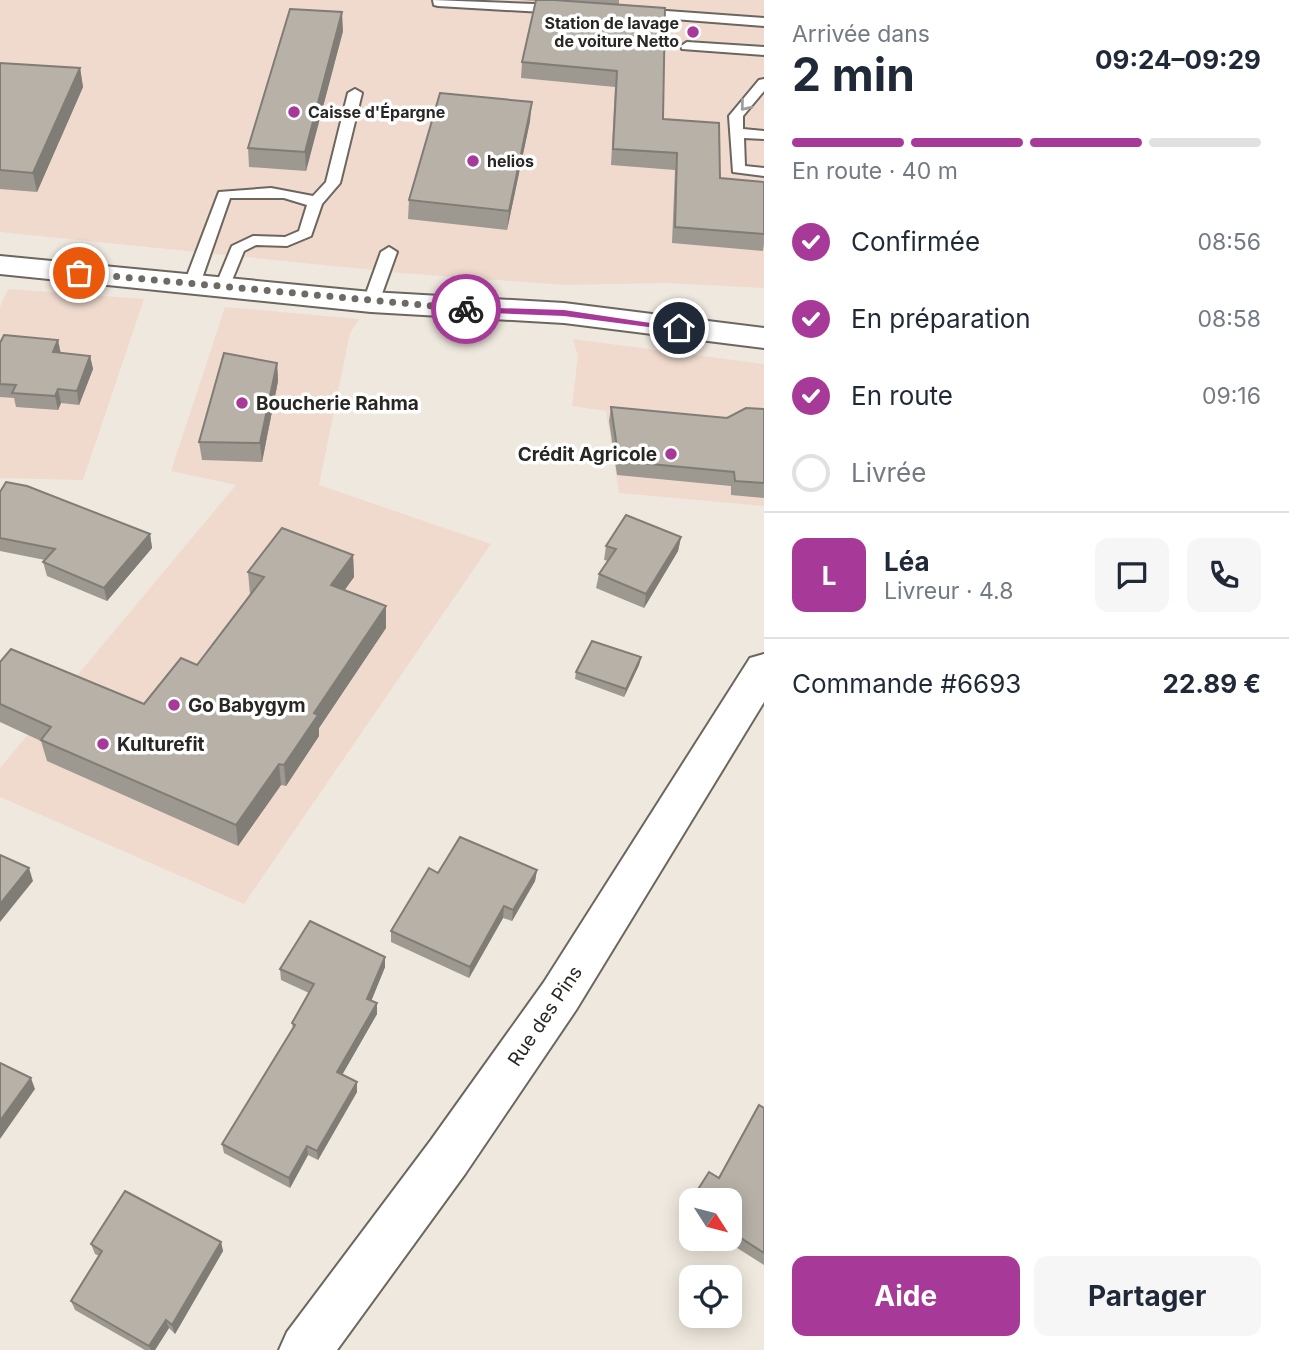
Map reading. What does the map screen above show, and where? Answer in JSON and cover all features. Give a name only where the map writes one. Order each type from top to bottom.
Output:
[{"type":"main road","points":[[0,265],[371,302],[564,313],[764,338]]},
{"type":"main road","points":[[564,313],[672,308],[764,314]]},
{"type":"main road","name":"Rue des Pins","points":[[305,1350],[448,1157],[560,996],[764,669]]},
{"type":"lane","points":[[438,2],[577,10]]},
{"type":"lane","points":[[619,12],[646,7],[764,22]]},
{"type":"lane","points":[[687,46],[764,51]]},
{"type":"lane","points":[[764,83],[736,116],[738,169],[764,172]]},
{"type":"lane","points":[[223,287],[237,249],[253,240],[286,242],[306,233],[315,203],[333,183],[355,93]]},
{"type":"lane","points":[[738,133],[764,135]]},
{"type":"lane","points":[[192,284],[224,195],[242,191],[306,196],[315,203]]},
{"type":"lane","points":[[371,302],[389,252]]},
{"type":"shaded area","points":[[0,0],[764,0],[764,288],[667,283],[565,285],[402,273],[0,232]]},
{"type":"shaded area","points":[[8,289],[144,299],[83,480],[0,478],[0,307]]},
{"type":"shaded area","points":[[225,307],[359,319],[350,333],[319,485],[491,544],[244,904],[0,797],[0,768],[236,485],[171,471]]},
{"type":"shaded area","points":[[573,339],[764,364],[764,506],[619,493],[606,411],[572,406],[578,356]]},
{"type":"building","points":[[536,0],[665,8],[663,119],[719,123],[720,178],[764,182],[764,234],[675,227],[677,153],[613,149],[617,71],[522,62]]},
{"type":"building","name":"Caisse d'Épargne","points":[[290,9],[342,12],[305,152],[248,148]]},
{"type":"building","points":[[0,63],[80,68],[33,173],[0,170]]},
{"type":"building","name":"helios","points":[[440,93],[532,102],[509,211],[409,200]]},
{"type":"building","points":[[4,335],[58,340],[53,352],[90,356],[77,391],[58,389],[55,396],[12,393],[16,385],[0,384],[0,343]]},
{"type":"building","name":"Boucherie Rahma","points":[[224,353],[277,363],[260,443],[199,442]]},
{"type":"building","points":[[611,407],[727,418],[746,408],[764,409],[764,483],[735,481],[734,472],[619,461]]},
{"type":"building","points":[[6,482],[27,486],[150,534],[104,588],[43,562],[55,549],[0,538],[0,492]]},
{"type":"building","points":[[626,515],[681,537],[646,594],[599,574],[616,549],[606,546]]},
{"type":"building","points":[[282,528],[353,555],[331,585],[386,606],[314,713],[318,715],[284,765],[279,764],[236,825],[41,740],[51,727],[0,704],[0,662],[11,649],[144,704],[181,658],[197,665],[264,577],[248,572]]},
{"type":"building","points":[[592,641],[641,657],[626,689],[576,672]]},
{"type":"building","points":[[460,837],[537,870],[513,910],[504,906],[470,967],[391,931],[429,868],[438,873]]},
{"type":"building","points":[[0,855],[29,868],[0,904]]},
{"type":"building","points":[[310,921],[385,957],[367,999],[377,1003],[337,1072],[357,1082],[317,1151],[307,1146],[289,1178],[222,1144],[295,1025],[292,1023],[314,984],[280,969]]},
{"type":"building","points":[[0,1063],[31,1078],[0,1121]]},
{"type":"building","points":[[759,1105],[764,1108],[764,1253],[742,1239],[742,1188],[699,1188],[709,1172],[719,1178]]},
{"type":"building","points":[[125,1191],[221,1242],[172,1325],[166,1320],[149,1346],[71,1301],[102,1251],[91,1244]]},
{"type":"way so far","points":[[79,273],[466,309]]},
{"type":"place","name":"Station de lavage de voiture Netto","points":[[693,32]]},
{"type":"place","name":"Caisse d'Épargne","points":[[294,112]]},
{"type":"place","name":"helios","points":[[473,161]]},
{"type":"place","name":"Boucherie Rahma","points":[[242,403]]},
{"type":"place","name":"Crédit Agricole","points":[[671,454]]},
{"type":"place","name":"Go Babygym","points":[[174,705]]},
{"type":"place","name":"Kulturefit","points":[[103,744]]},
{"type":"route","points":[[466,309],[564,313],[679,328]]}]
